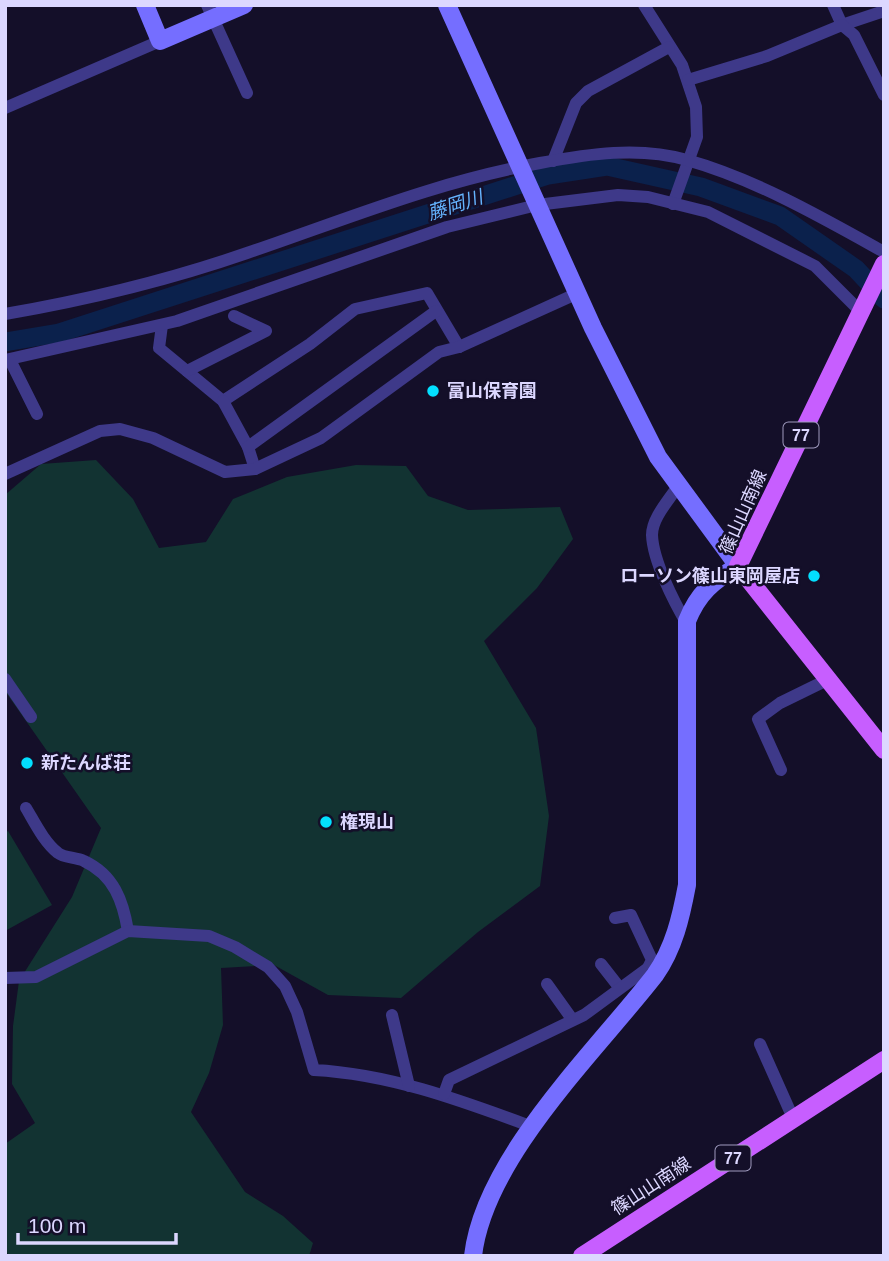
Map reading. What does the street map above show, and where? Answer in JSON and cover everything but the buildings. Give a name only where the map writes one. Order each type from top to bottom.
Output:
[{"type":"main road","name":"篠山山南線","points":[[884,264],[738,566],[884,750]]},
{"type":"main road","name":"篠山山南線","points":[[582,1256],[884,1060]]},
{"type":"street","points":[[145,5],[160,41]]},
{"type":"street","points":[[5,108],[160,41],[209,12],[244,5]]},
{"type":"street","points":[[444,1094],[449,1080],[584,1014],[619,987],[664,962],[679,923],[687,885],[687,624],[694,602],[708,585],[738,566],[658,457],[535,201],[448,5]]},
{"type":"street","points":[[644,5],[688,80],[696,107],[697,137],[686,161],[674,201]]},
{"type":"street","points":[[832,5],[842,26],[854,35],[884,95]]},
{"type":"street","points":[[688,80],[767,56],[884,11]]},
{"type":"street","points":[[209,12],[247,93]]},
{"type":"street","points":[[553,160],[576,103],[588,91],[669,47]]},
{"type":"street","points":[[5,314],[105,293],[226,260],[411,194],[553,160],[632,152],[686,161],[793,202],[884,252]]},
{"type":"street","points":[[37,414],[8,360],[162,325],[435,231],[535,201],[618,195],[674,201],[708,212],[815,266],[863,308]]},
{"type":"street","points":[[223,401],[310,344],[355,309],[427,293],[459,347]]},
{"type":"street","points":[[5,474],[100,431],[120,429],[153,438],[225,472],[255,469],[321,438],[439,352],[459,347],[578,293]]},
{"type":"street","points":[[248,447],[436,311]]},
{"type":"street","points":[[187,371],[266,331],[234,316]]},
{"type":"street","points":[[162,325],[159,348],[223,401],[248,447],[255,469]]},
{"type":"street","points":[[678,486],[657,517],[652,535],[674,603],[687,624]]},
{"type":"street","points":[[5,679],[31,716]]},
{"type":"street","points":[[781,771],[758,719],[780,703],[829,679]]},
{"type":"street","points":[[26,808],[40,832],[59,854],[83,860],[112,880],[124,909],[128,931]]},
{"type":"street","points":[[473,1256],[492,1191],[513,1151],[652,971],[652,960],[631,915],[615,918]]},
{"type":"street","points":[[5,978],[36,977],[128,931],[209,936],[235,947],[268,967],[285,986],[297,1012],[314,1070],[348,1072],[444,1094],[533,1127]]},
{"type":"street","points":[[601,964],[619,987]]},
{"type":"street","points":[[547,984],[572,1020]]},
{"type":"street","points":[[391,1015],[408,1086]]},
{"type":"street","points":[[760,1044],[793,1118]]},
{"type":"green space","points":[[96,460],[133,499],[159,548],[206,542],[233,499],[287,477],[356,465],[406,466],[428,496],[468,510],[560,507],[573,539],[537,588],[484,641],[536,728],[549,816],[540,886],[478,932],[401,998],[328,995],[274,965],[221,968],[223,1025],[209,1073],[191,1112],[245,1192],[283,1216],[313,1243],[309,1256],[10,1256],[5,1251],[5,1144],[35,1123],[12,1084],[13,1026],[19,981],[72,897],[101,828],[5,691],[5,495],[41,464]]},
{"type":"green space","points":[[8,831],[52,905],[5,931],[5,833]]},
{"type":"waterway","name":"藤岡川","points":[[5,342],[59,333],[548,175],[607,166],[701,187],[780,216],[856,269],[884,299]]},
{"type":"place","name":"富山保育園","points":[[433,391]]},
{"type":"place","name":"ローソン篠山東岡屋店","points":[[814,576]]},
{"type":"place","name":"新たんば荘","points":[[27,763]]},
{"type":"place","name":"権現山","points":[[326,822]]}]
